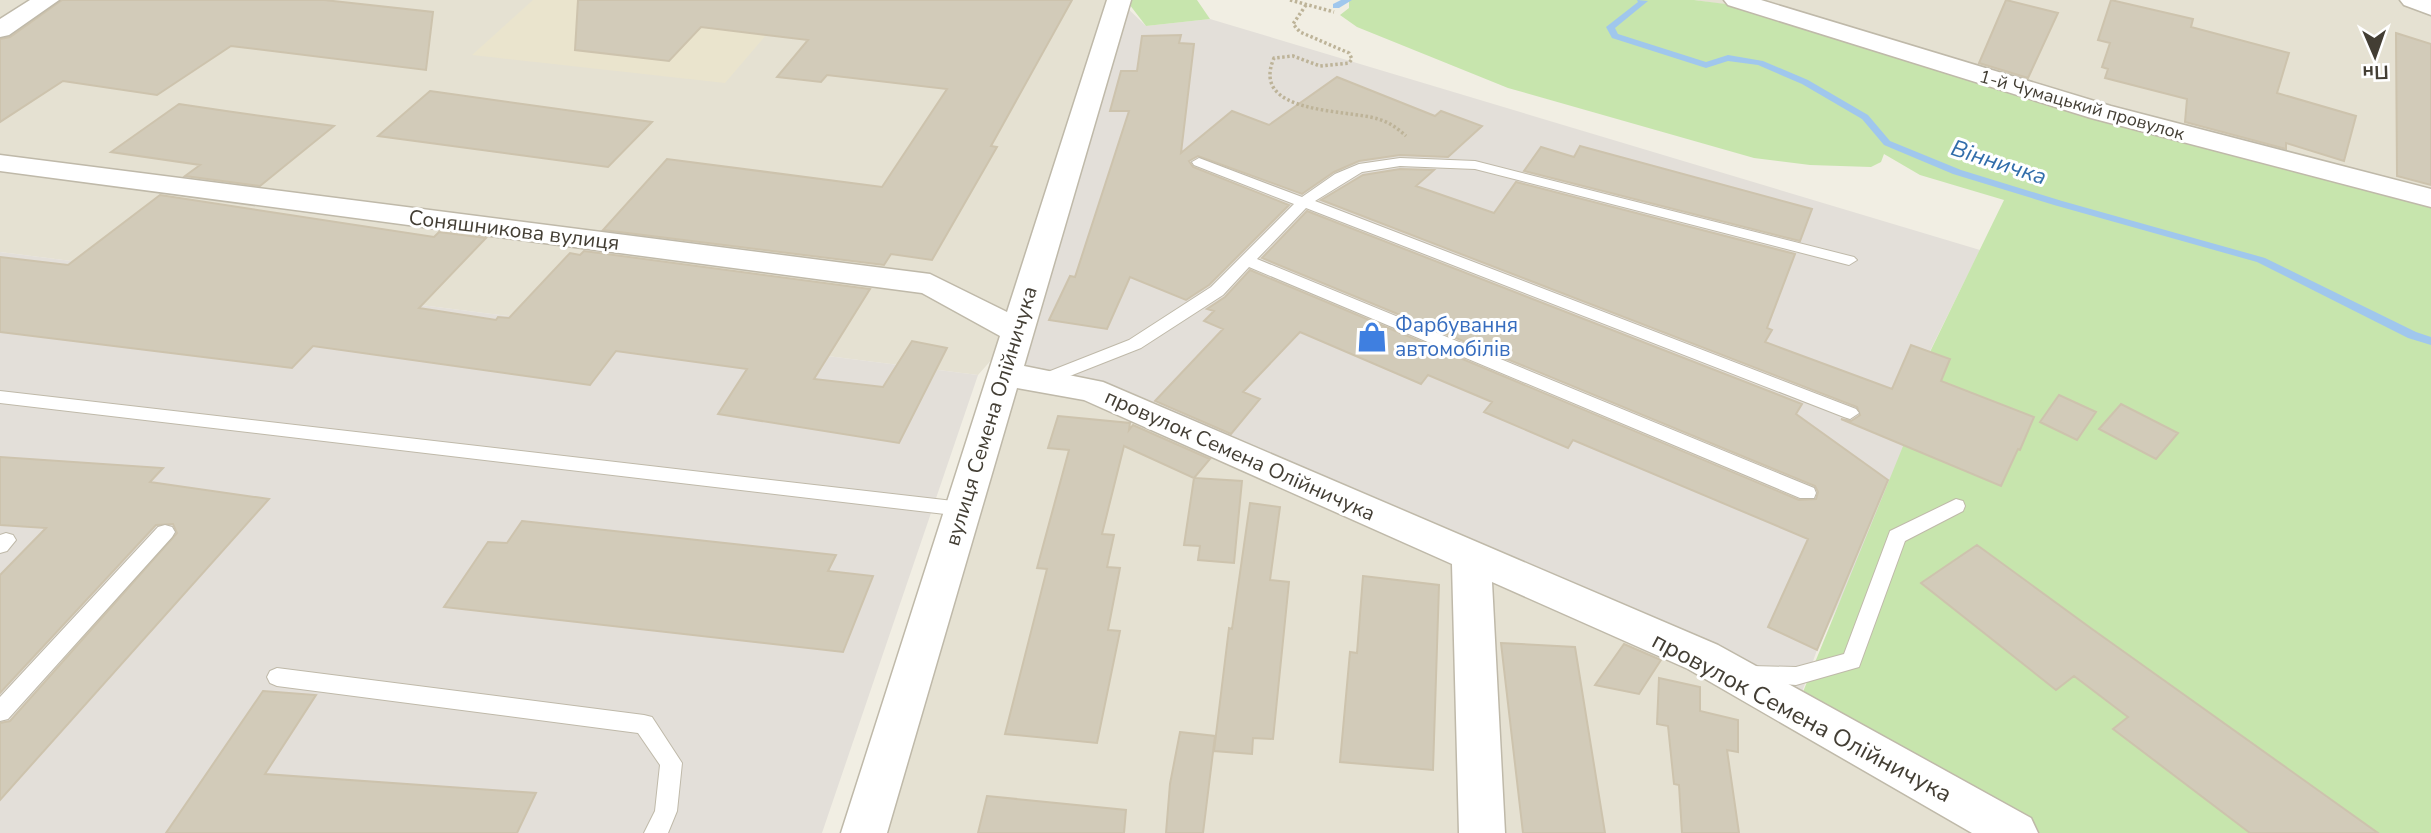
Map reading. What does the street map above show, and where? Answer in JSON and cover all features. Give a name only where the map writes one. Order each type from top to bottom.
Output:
[{"type":"street","points":[[0,30],[47,0]]},
{"type":"street","name":"вулиця Семена Олійничука","points":[[864,833],[1119,0]]},
{"type":"street","name":"1-й Чумацький провулок","points":[[1736,0],[2101,112],[2431,198]]},
{"type":"street","points":[[2412,0],[2431,8]]},
{"type":"street","name":"Соняшникова вулиця","points":[[0,163],[930,284],[1017,331]]},
{"type":"street","name":"провулок Семена Олійничука","points":[[1004,374],[1091,390],[1703,657],[2015,833]]},
{"type":"street","points":[[1471,556],[1482,833]]},
{"type":"lane","points":[[1199,162],[1850,413]]},
{"type":"lane","points":[[1041,381],[1135,345],[1217,291],[1250,261],[1304,202],[1359,168],[1400,162],[1475,165],[1849,260]]},
{"type":"lane","points":[[1250,261],[1807,493]]},
{"type":"lane","points":[[0,397],[962,509]]},
{"type":"lane","points":[[1734,674],[1796,676],[1853,661],[1897,536],[1956,506]]},
{"type":"lane","points":[[0,712],[165,532]]},
{"type":"lane","points":[[277,677],[644,724],[671,763],[666,811],[656,833]]},
{"type":"path","points":[[1290,0],[1334,12]]},
{"type":"path","points":[[1307,5],[1293,24],[1300,32],[1349,53],[1352,59],[1349,63],[1320,66],[1293,56],[1274,58],[1270,70],[1273,89],[1282,98],[1358,113],[1404,132],[1408,140],[1406,152],[1400,162]]},
{"type":"shaded area","points":[[0,0],[1119,0],[1017,331],[978,375],[0,252]]},
{"type":"shaded area","points":[[533,0],[796,0],[725,83],[472,55]]},
{"type":"shaded area","points":[[1119,0],[1146,26],[1210,19],[1980,250],[1930,351],[1950,359],[1932,406],[1817,650],[1796,709],[1091,390],[1004,374]]},
{"type":"shaded area","points":[[1694,0],[2431,0],[2431,198],[1757,9]]},
{"type":"shaded area","points":[[0,252],[978,375],[822,833],[0,833]]},
{"type":"shaded area","points":[[1004,374],[1091,390],[1471,556],[2015,833],[865,833]]},
{"type":"green space","points":[[1126,0],[1197,0],[1210,19],[1146,26]]},
{"type":"green space","points":[[1349,0],[1694,0],[1757,8],[2431,198],[2431,833],[2015,833],[1796,709],[1921,402],[1932,405],[1950,359],[1930,352],[2004,200],[1920,175],[1884,154],[1881,162],[1871,167],[1810,165],[1754,158],[1508,88],[1357,27],[1340,15],[1349,8]]},
{"type":"building","points":[[62,0],[324,0],[433,12],[426,70],[231,46],[157,95],[63,81],[0,122],[0,39],[10,37]]},
{"type":"building","points":[[578,0],[1072,0],[991,146],[997,147],[932,260],[891,254],[884,265],[603,230],[667,159],[882,187],[947,89],[827,75],[821,82],[777,77],[808,40],[701,27],[669,61],[575,50]]},
{"type":"building","points":[[2006,0],[2058,13],[2028,78],[1979,63]]},
{"type":"building","points":[[2111,0],[2193,19],[2191,27],[2289,53],[2277,93],[2356,116],[2344,161],[2286,143],[2286,149],[2185,122],[2187,99],[2105,78],[2108,69],[2102,67],[2110,43],[2098,40]]},
{"type":"building","points":[[2396,33],[2431,44],[2431,185],[2397,176]]},
{"type":"building","points":[[1181,35],[1179,43],[1194,44],[1181,153],[1232,111],[1269,125],[1337,77],[1435,116],[1441,111],[1482,126],[1448,157],[1400,155],[1359,161],[1334,172],[1302,194],[1198,156],[1189,161],[1193,167],[1289,205],[1209,285],[1186,300],[1130,277],[1107,329],[1049,320],[1070,276],[1075,277],[1129,111],[1110,111],[1121,71],[1137,71],[1142,36]]},
{"type":"building","points":[[430,91],[652,122],[608,167],[378,136]]},
{"type":"building","points":[[179,104],[334,126],[260,186],[185,176],[200,165],[111,152]]},
{"type":"building","points":[[1580,146],[1812,209],[1800,241],[1524,171],[1541,147],[1574,157]]},
{"type":"building","points":[[1400,169],[1434,170],[1416,186],[1494,213],[1516,182],[1795,254],[1767,328],[1772,330],[1765,342],[1892,389],[1911,345],[1950,359],[1941,381],[2034,417],[2001,486],[1841,419],[1851,421],[1860,415],[1857,407],[1321,200],[1363,175]]},
{"type":"building","points":[[160,195],[434,237],[439,232],[486,238],[419,308],[496,320],[498,317],[509,318],[570,253],[580,255],[584,251],[870,289],[814,379],[883,387],[912,341],[947,348],[899,443],[718,414],[747,369],[616,351],[590,385],[313,346],[292,368],[0,332],[0,257],[68,265]]},
{"type":"building","points":[[1307,211],[1802,404],[1796,414],[1888,480],[1817,650],[1768,627],[1808,539],[1573,440],[1568,448],[1484,412],[1492,402],[1428,375],[1421,384],[1300,332],[1243,392],[1260,399],[1231,434],[1155,401],[1223,329],[1204,321],[1214,311],[1207,309],[1225,297],[1250,270],[1799,500],[1816,499],[1818,492],[1815,486],[1262,258]]},
{"type":"building","points":[[2059,395],[2096,412],[2077,440],[2040,422]]},
{"type":"building","points":[[2121,404],[2178,433],[2156,459],[2099,429]]},
{"type":"building","points":[[1058,416],[1130,423],[1129,430],[1133,425],[1210,459],[1194,478],[1124,446],[1102,534],[1114,535],[1107,567],[1120,568],[1108,630],[1120,631],[1097,743],[1005,734],[1047,569],[1037,568],[1069,450],[1048,448]]},
{"type":"building","points":[[0,457],[163,468],[150,482],[269,499],[0,800],[0,723],[10,721],[177,533],[173,524],[156,525],[0,693],[0,575],[46,528],[0,525]]},
{"type":"building","points":[[1194,478],[1242,481],[1234,563],[1198,560],[1200,546],[1184,545]]},
{"type":"building","points":[[1250,503],[1280,507],[1270,580],[1289,582],[1273,739],[1253,738],[1252,754],[1214,751],[1229,628],[1232,629]]},
{"type":"building","points":[[522,521],[836,555],[828,571],[873,576],[843,652],[444,607],[488,542],[507,543]]},
{"type":"building","points":[[1977,545],[2378,833],[2250,833],[2113,729],[2128,717],[2074,676],[2056,690],[1921,583]]},
{"type":"building","points":[[1363,576],[1439,585],[1433,770],[1340,762],[1350,652],[1357,653]]},
{"type":"building","points":[[1501,643],[1575,647],[1605,833],[1523,833]]},
{"type":"building","points":[[1624,644],[1661,660],[1639,694],[1595,685]]},
{"type":"building","points":[[1659,678],[1700,687],[1700,711],[1738,720],[1738,752],[1727,750],[1739,833],[1682,833],[1679,785],[1674,784],[1668,726],[1657,724]]},
{"type":"building","points":[[263,691],[316,695],[265,774],[536,793],[517,833],[166,833]]},
{"type":"building","points":[[1180,732],[1215,736],[1203,833],[1166,833],[1170,784]]},
{"type":"building","points":[[987,796],[1126,810],[1124,833],[978,833]]},
{"type":"waterway","points":[[1336,6],[1348,0]]},
{"type":"waterway","name":"Вінничка","points":[[1641,0],[1644,1],[1610,27],[1615,36],[1706,65],[1728,58],[1760,63],[1805,82],[1865,117],[1887,143],[1957,172],[2261,260],[2412,335],[2431,341]]},
{"type":"place","name":"Фарбування автомобілів","points":[[1372,337]]}]
